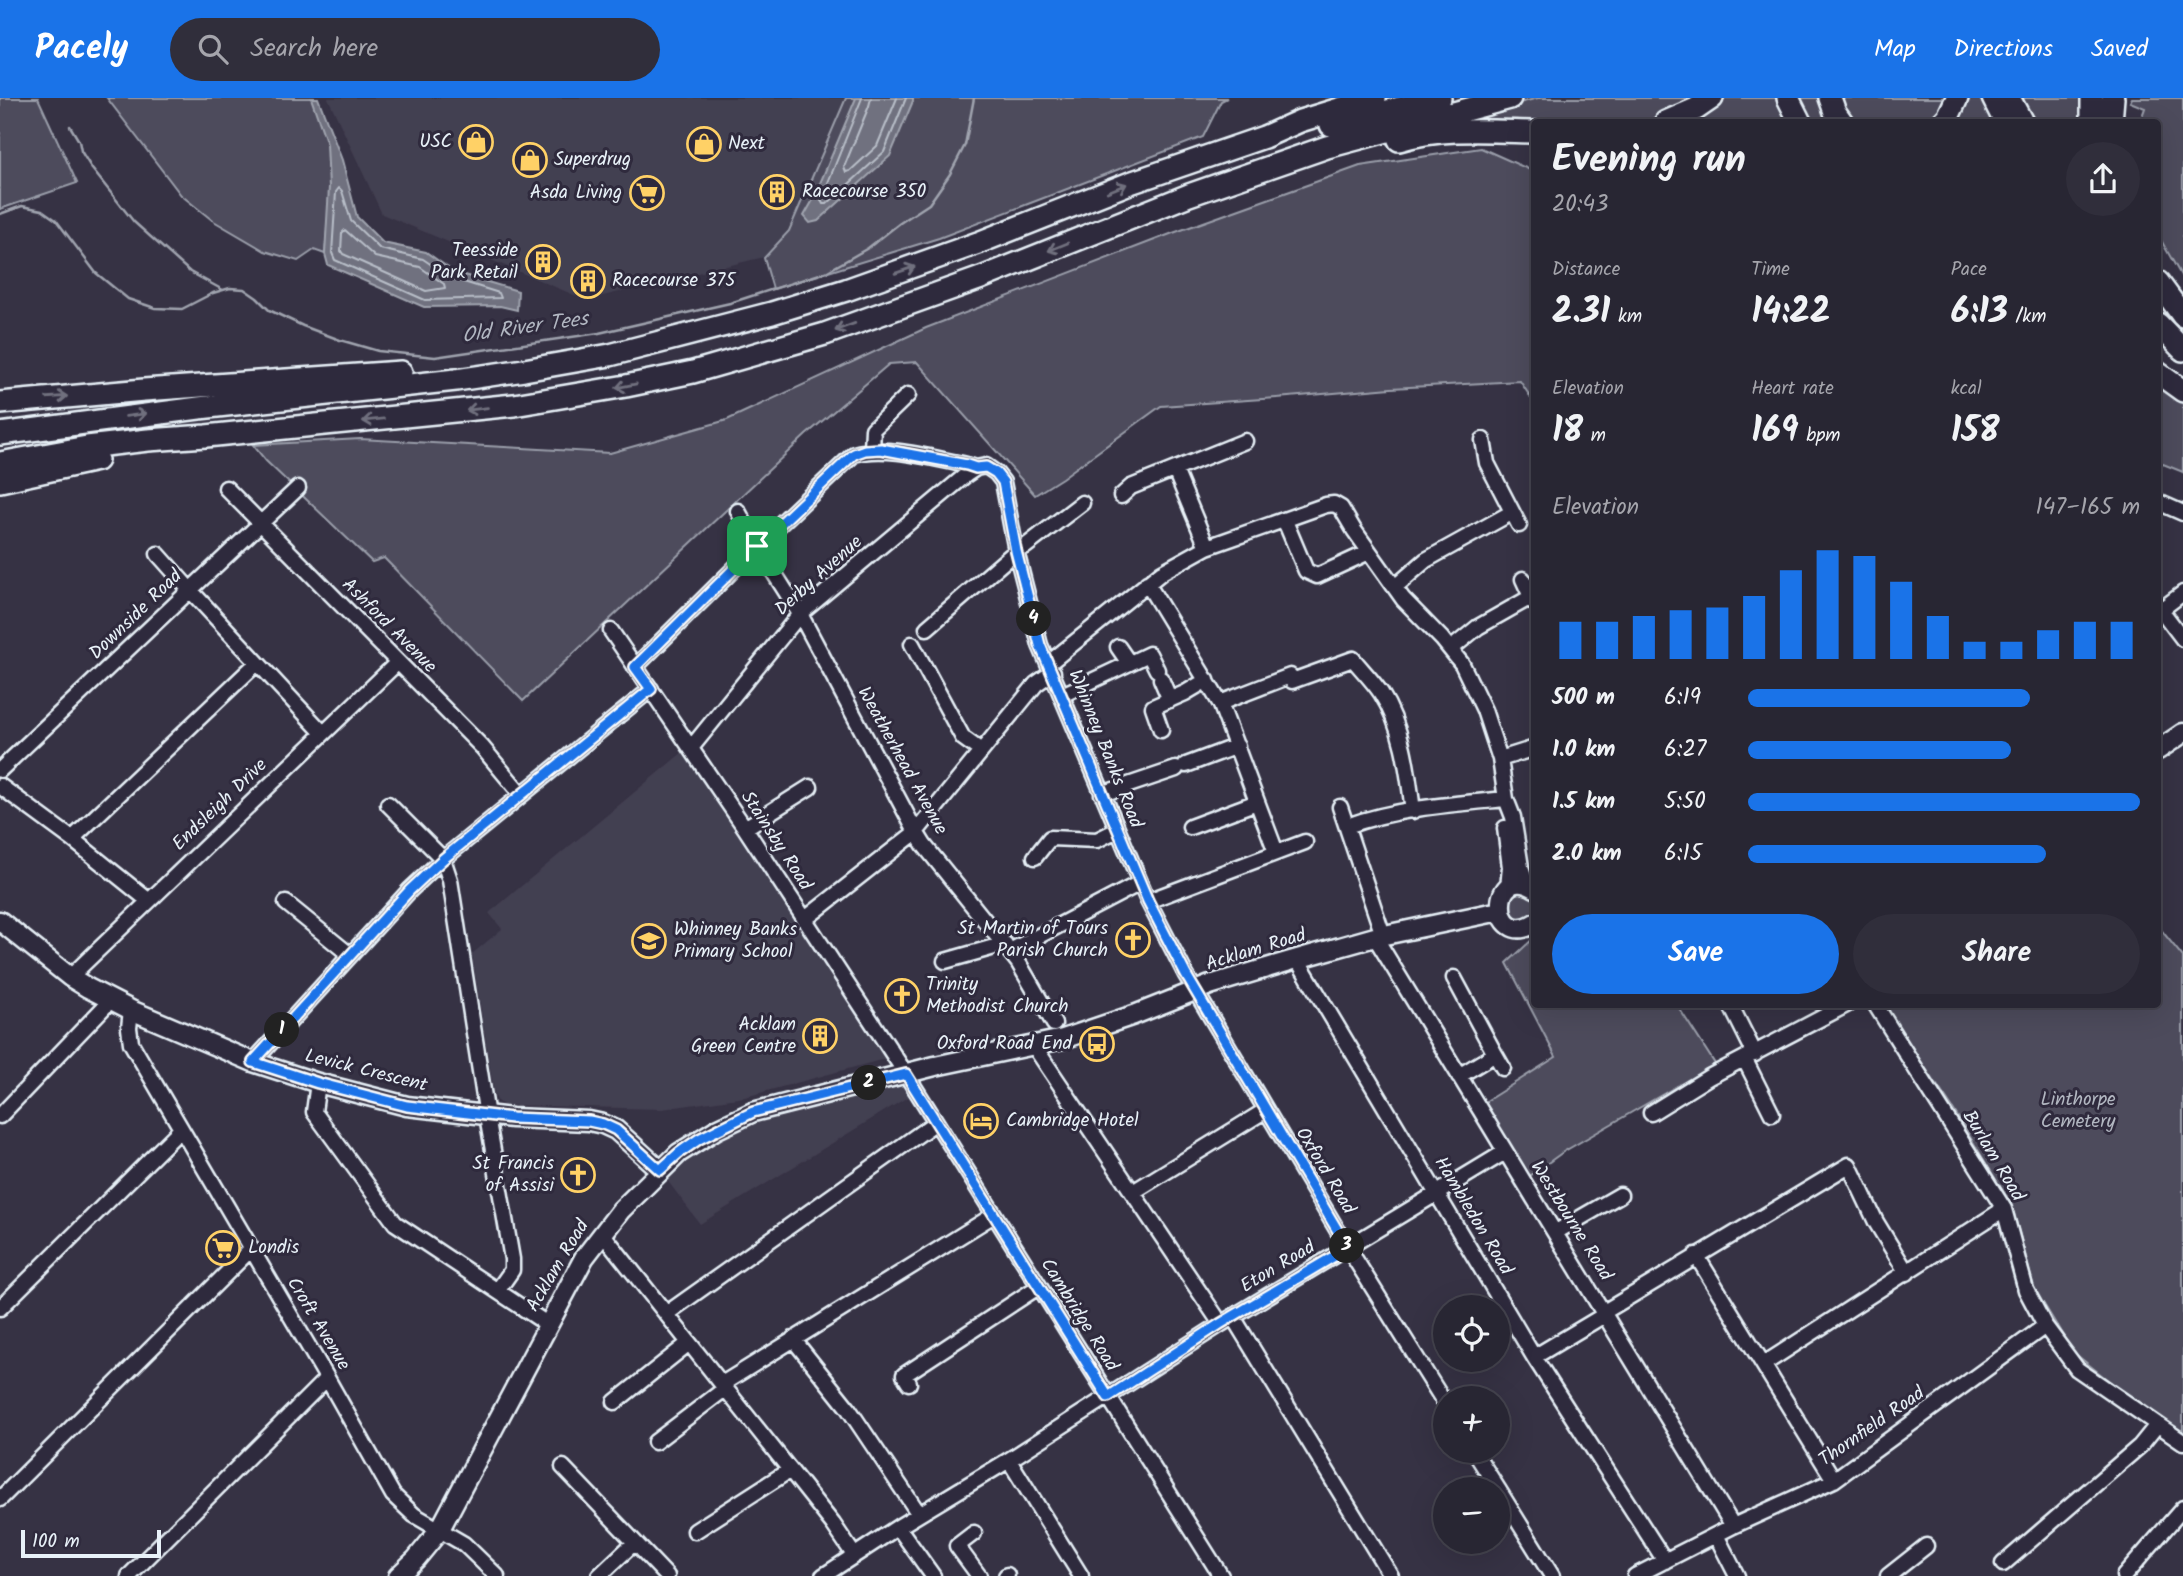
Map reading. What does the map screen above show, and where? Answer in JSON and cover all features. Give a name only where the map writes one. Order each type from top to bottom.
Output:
[{"type":"highway","points":[[0,434],[88,421],[511,372],[598,357],[796,305],[919,265],[1130,183],[1264,137],[1300,121],[1375,98]]},
{"type":"highway","points":[[1264,137],[1297,135],[1440,98]]},
{"type":"highway","points":[[0,463],[87,447],[148,440],[513,405],[693,372],[825,334],[981,278],[1189,195],[1328,147],[1510,98]]},
{"type":"highway","points":[[1673,119],[1712,98]]},
{"type":"highway","points":[[1788,98],[1798,119]]},
{"type":"highway","points":[[1830,98],[1840,119]]},
{"type":"highway","points":[[1946,119],[1957,98]]},
{"type":"highway","points":[[1993,98],[2004,119]]},
{"type":"highway","points":[[2009,98],[2020,119]]},
{"type":"highway","points":[[2092,98],[2092,119]]},
{"type":"highway","points":[[2111,119],[2113,98]]},
{"type":"highway","points":[[1122,222],[1182,208],[1405,138],[1468,131],[1531,135]]},
{"type":"highway","points":[[1253,174],[1359,152]]},
{"type":"highway","points":[[2161,286],[2183,316]]},
{"type":"highway","points":[[2161,300],[2183,325]]},
{"type":"highway","points":[[0,403],[488,364],[722,325]]},
{"type":"highway","points":[[2161,327],[2183,350]]},
{"type":"highway","points":[[2161,347],[2183,367]]},
{"type":"highway","points":[[2161,375],[2183,391]]},
{"type":"highway","points":[[114,393],[144,396],[264,389],[358,390]]},
{"type":"highway","points":[[0,481],[80,463],[150,452],[206,436]]},
{"type":"main road","points":[[2161,748],[2182,732]]},
{"type":"main road","points":[[1531,886],[1520,883],[1507,888],[1500,899],[1500,911],[1508,923],[1522,928],[1531,925]]},
{"type":"main road","name":"Acklam Road","points":[[398,1576],[439,1531],[584,1258],[602,1233],[660,1170],[699,1139],[753,1112],[935,1066],[1063,1039],[1195,991],[1297,959],[1379,936],[1500,911]]},
{"type":"main road","name":"Levick Crescent","points":[[0,921],[70,977],[111,1000],[253,1062],[318,1083],[407,1106],[487,1116],[603,1124],[616,1130],[660,1170]]},
{"type":"street","points":[[872,449],[873,429],[908,395]]},
{"type":"street","points":[[1399,593],[1426,560],[1515,519],[1487,463],[1483,440]]},
{"type":"street","points":[[1121,496],[1131,487],[1245,441]]},
{"type":"street","points":[[635,667],[854,454],[872,449],[976,468]]},
{"type":"street","name":"Whinney Banks Road","points":[[976,468],[986,467],[996,473],[1003,482],[1016,551],[1040,645],[1140,884],[1195,991]]},
{"type":"street","name":"Derby Avenue","points":[[691,748],[800,614],[976,468]]},
{"type":"street","points":[[1174,470],[1208,547]]},
{"type":"street","name":"Ashford Avenue","points":[[226,488],[482,747],[521,794]]},
{"type":"street","name":"Downside Road","points":[[0,770],[298,488]]},
{"type":"street","points":[[927,628],[1016,551],[1027,546],[1082,503]]},
{"type":"street","points":[[2161,503],[2183,513]]},
{"type":"street","points":[[804,920],[916,832],[1036,684],[1147,583],[1208,547],[1334,504],[1341,508],[1399,593],[1462,664],[1484,710],[1500,759],[1521,867],[1531,886]]},
{"type":"street","name":"Weatherhead Avenue","points":[[738,511],[800,614],[924,845],[1008,947],[1054,1018]]},
{"type":"street","points":[[1285,521],[1306,571],[1317,576],[1369,552]]},
{"type":"street","points":[[158,554],[323,733]]},
{"type":"street","points":[[1523,579],[1531,597]]},
{"type":"street","points":[[1147,583],[1220,703],[1276,852]]},
{"type":"street","points":[[2161,608],[2183,593]]},
{"type":"street","points":[[1451,649],[1478,627],[1531,602]]},
{"type":"street","points":[[2161,612],[2183,639]]},
{"type":"street","name":"Stainsby Road","points":[[611,631],[745,828],[906,1074]]},
{"type":"street","points":[[912,644],[963,738],[981,751]]},
{"type":"street","points":[[1118,647],[1129,663]]},
{"type":"street","points":[[1062,695],[1149,654],[1170,699]]},
{"type":"street","points":[[1220,703],[1353,659],[1381,694],[1388,708],[1405,752],[1413,811]]},
{"type":"street","name":"Endsleigh Drive","points":[[70,977],[398,662]]},
{"type":"street","points":[[72,839],[257,663]]},
{"type":"street","points":[[1161,730],[1153,707],[1207,680]]},
{"type":"street","points":[[253,1062],[410,890],[443,859],[651,689]]},
{"type":"street","points":[[1102,794],[1237,746]]},
{"type":"street","points":[[1500,759],[1531,749]]},
{"type":"street","points":[[0,786],[149,901]]},
{"type":"street","points":[[745,828],[810,787]]},
{"type":"street","points":[[1347,826],[1370,818],[1506,799]]},
{"type":"street","points":[[1506,799],[1504,816],[1510,867],[1507,888]]},
{"type":"street","points":[[1191,827],[1257,802]]},
{"type":"street","points":[[388,804],[443,859],[450,880],[512,1259],[512,1270],[498,1290]]},
{"type":"street","name":"Westbourne Road","points":[[1340,807],[1379,936],[1459,1076],[1733,1526]]},
{"type":"street","points":[[1035,857],[1051,838],[1097,840],[1117,830]]},
{"type":"street","points":[[1148,901],[1306,842]]},
{"type":"street","points":[[945,961],[1008,947],[1140,884]]},
{"type":"street","points":[[286,903],[350,955]]},
{"type":"street","name":"Hambledon Road","points":[[1297,959],[1534,1357],[1665,1561]]},
{"type":"street","points":[[1454,978],[1503,1068]]},
{"type":"street","name":"Oxford Road","points":[[1195,991],[1348,1248],[1434,1386]]},
{"type":"street","points":[[0,1116],[111,1000]]},
{"type":"street","points":[[1732,1008],[1772,1114]]},
{"type":"street","points":[[1651,1113],[1709,1077],[1841,1008]]},
{"type":"street","name":"Burlam Road","points":[[1878,1008],[2004,1209],[2026,1290],[2045,1326],[2077,1369],[2183,1443]]},
{"type":"street","name":"Croft Avenue","points":[[131,1010],[131,1043],[393,1495],[404,1507],[464,1544],[497,1576]]},
{"type":"street","points":[[1034,1045],[1133,1192],[1226,1320],[1391,1576]]},
{"type":"street","points":[[1459,1076],[1495,1054]]},
{"type":"street","name":"Cambridge Road","points":[[906,1074],[1108,1397],[1213,1574]]},
{"type":"street","points":[[318,1083],[314,1112],[395,1223],[547,1324]]},
{"type":"street","points":[[1133,1192],[1266,1110]]},
{"type":"street","points":[[666,1314],[936,1122]]},
{"type":"street","points":[[0,1308],[181,1129]]},
{"type":"street","name":"Eton Road","points":[[823,1576],[1226,1320],[1505,1152]]},
{"type":"street","points":[[1534,1357],[1696,1255],[1849,1165],[1876,1222],[1907,1273]]},
{"type":"street","points":[[1556,1233],[1620,1195]]},
{"type":"street","points":[[1764,1364],[2004,1209]]},
{"type":"street","points":[[655,1442],[724,1386],[793,1339],[993,1215]]},
{"type":"street","points":[[602,1233],[854,1555]]},
{"type":"street","points":[[0,1499],[251,1249]]},
{"type":"street","points":[[1696,1255],[1834,1480]]},
{"type":"street","points":[[909,1383],[904,1375],[1038,1287]]},
{"type":"street","name":"Thornfield Road","points":[[1634,1576],[1733,1526],[1834,1480],[2045,1326]]},
{"type":"street","points":[[793,1339],[848,1408],[919,1514]]},
{"type":"street","points":[[615,1402],[690,1343]]},
{"type":"street","points":[[129,1576],[327,1378]]},
{"type":"street","points":[[2003,1564],[2140,1446],[2157,1424]]},
{"type":"street","points":[[1009,1460],[1081,1576]]},
{"type":"street","points":[[563,1466],[667,1576]]},
{"type":"street","points":[[695,1531],[790,1470]]},
{"type":"street","points":[[1510,1508],[1552,1576]]},
{"type":"street","points":[[2124,1576],[2183,1508]]},
{"type":"street","points":[[898,1527],[933,1576]]},
{"type":"street","points":[[972,1573],[957,1546],[974,1533]]},
{"type":"street","points":[[1716,1535],[1737,1576]]},
{"type":"street","points":[[599,1576],[634,1543]]},
{"type":"street","points":[[1888,1576],[1926,1546]]},
{"type":"shaded area","points":[[328,98],[846,98],[789,231],[764,257],[586,300],[382,214]]},
{"type":"shaded area","name":"Whinney Banks Primary School","points":[[683,752],[888,1058],[745,1097],[662,1109],[504,1105],[498,1102],[494,1094],[472,954],[502,929],[489,913]]},
{"type":"shaded area","points":[[903,1081],[911,1095],[700,1224],[664,1176],[719,1134],[775,1113]]},
{"type":"green space","points":[[0,98],[38,98],[77,183],[0,209]]},
{"type":"green space","points":[[107,98],[317,98],[333,158],[325,254],[314,250],[298,261],[265,251],[212,220],[181,195]]},
{"type":"green space","points":[[846,98],[1227,98],[1221,101],[1203,137],[939,238],[773,289],[764,258],[789,231]]},
{"type":"green space","points":[[1538,98],[1703,98],[1663,119],[1448,122]]},
{"type":"green space","points":[[1721,98],[1781,98],[1792,119],[1686,119]]},
{"type":"green space","points":[[1796,98],[1825,98],[1835,119],[1809,119]]},
{"type":"green space","points":[[1836,98],[1951,98],[1936,119],[1847,119]]},
{"type":"green space","points":[[1966,98],[1988,98],[1999,119],[1956,119]]},
{"type":"green space","points":[[2017,98],[2088,98],[2087,119],[2028,119]]},
{"type":"green space","points":[[2132,98],[2183,98],[2183,279],[2161,240],[2161,119],[2141,119],[2145,108],[2130,102]]},
{"type":"green space","points":[[1481,148],[1531,170],[1531,398],[1520,381],[1161,406],[1035,495],[917,362],[889,364],[806,435],[523,701],[384,558],[372,562],[266,461],[253,445],[360,439],[610,453],[727,420],[926,328],[1173,233],[1360,166]]},
{"type":"green space","points":[[2161,381],[2183,395],[2183,472],[2161,463]]},
{"type":"green space","points":[[1522,892],[1531,896],[1531,916],[1522,920],[1512,916],[1508,906],[1512,896]]},
{"type":"green space","name":"Linthorpe Cemetery","points":[[2161,930],[2183,957],[2183,1432],[2119,1389],[2073,1352],[2034,1288],[2012,1206],[1953,1109],[1885,1008],[2161,1008]]},
{"type":"green space","points":[[1531,941],[1531,1008],[1679,1008],[1715,1064],[1563,1152],[1527,1178],[1483,1103],[1556,1057],[1507,963]]},
{"type":"water","points":[[311,98],[318,98],[342,160],[357,217],[383,243],[426,252],[454,272],[518,291],[517,310],[500,306],[424,307],[328,265],[325,254],[329,187],[327,144]]},
{"type":"water","points":[[856,98],[913,98],[913,101],[890,156],[818,221],[810,223],[804,216]]},
{"type":"waterway","name":"Old River Tees","points":[[0,214],[22,206],[42,210],[56,220],[96,273],[128,299],[155,308],[182,309],[213,293],[230,288],[244,289],[269,310],[340,340],[378,351],[435,357],[599,333],[730,303],[826,272],[868,248],[929,204],[950,174],[965,145],[974,98]]},
{"type":"waterway","name":"Old River Tees","points":[[70,126],[92,169],[134,222],[190,272],[223,290]]},
{"type":"place","name":"USC","points":[[476,142]]},
{"type":"place","name":"Next","points":[[704,144]]},
{"type":"place","name":"Superdrug","points":[[530,160]]},
{"type":"place","name":"Racecourse 350","points":[[777,192]]},
{"type":"place","name":"Asda Living","points":[[647,193]]},
{"type":"place","name":"Teesside Park Retail","points":[[543,262]]},
{"type":"place","name":"Racecourse 375","points":[[588,281]]},
{"type":"place","name":"St Martin of Tours Parish Church","points":[[1133,940]]},
{"type":"place","name":"Whinney Banks Primary School","points":[[649,941]]},
{"type":"place","name":"Trinity Methodist Church","points":[[902,996]]},
{"type":"place","name":"Acklam Green Centre","points":[[820,1036]]},
{"type":"place","name":"Oxford Road End","points":[[1097,1044]]},
{"type":"place","name":"Cambridge Hotel","points":[[981,1121]]},
{"type":"place","name":"St Francis of Assisi","points":[[578,1175]]},
{"type":"place","name":"Londis","points":[[223,1248]]},
{"type":"route","points":[[881,449],[976,468],[986,467],[996,473],[1003,482],[1016,551],[1040,645],[1140,884],[1186,975],[1348,1248],[1220,1324],[1108,1397],[906,1074],[753,1112],[699,1139],[660,1170],[616,1130],[603,1124],[512,1118],[407,1106],[318,1083],[253,1062],[410,890],[443,859],[651,689],[635,667],[757,546],[854,454],[865,450],[881,449]]}]
